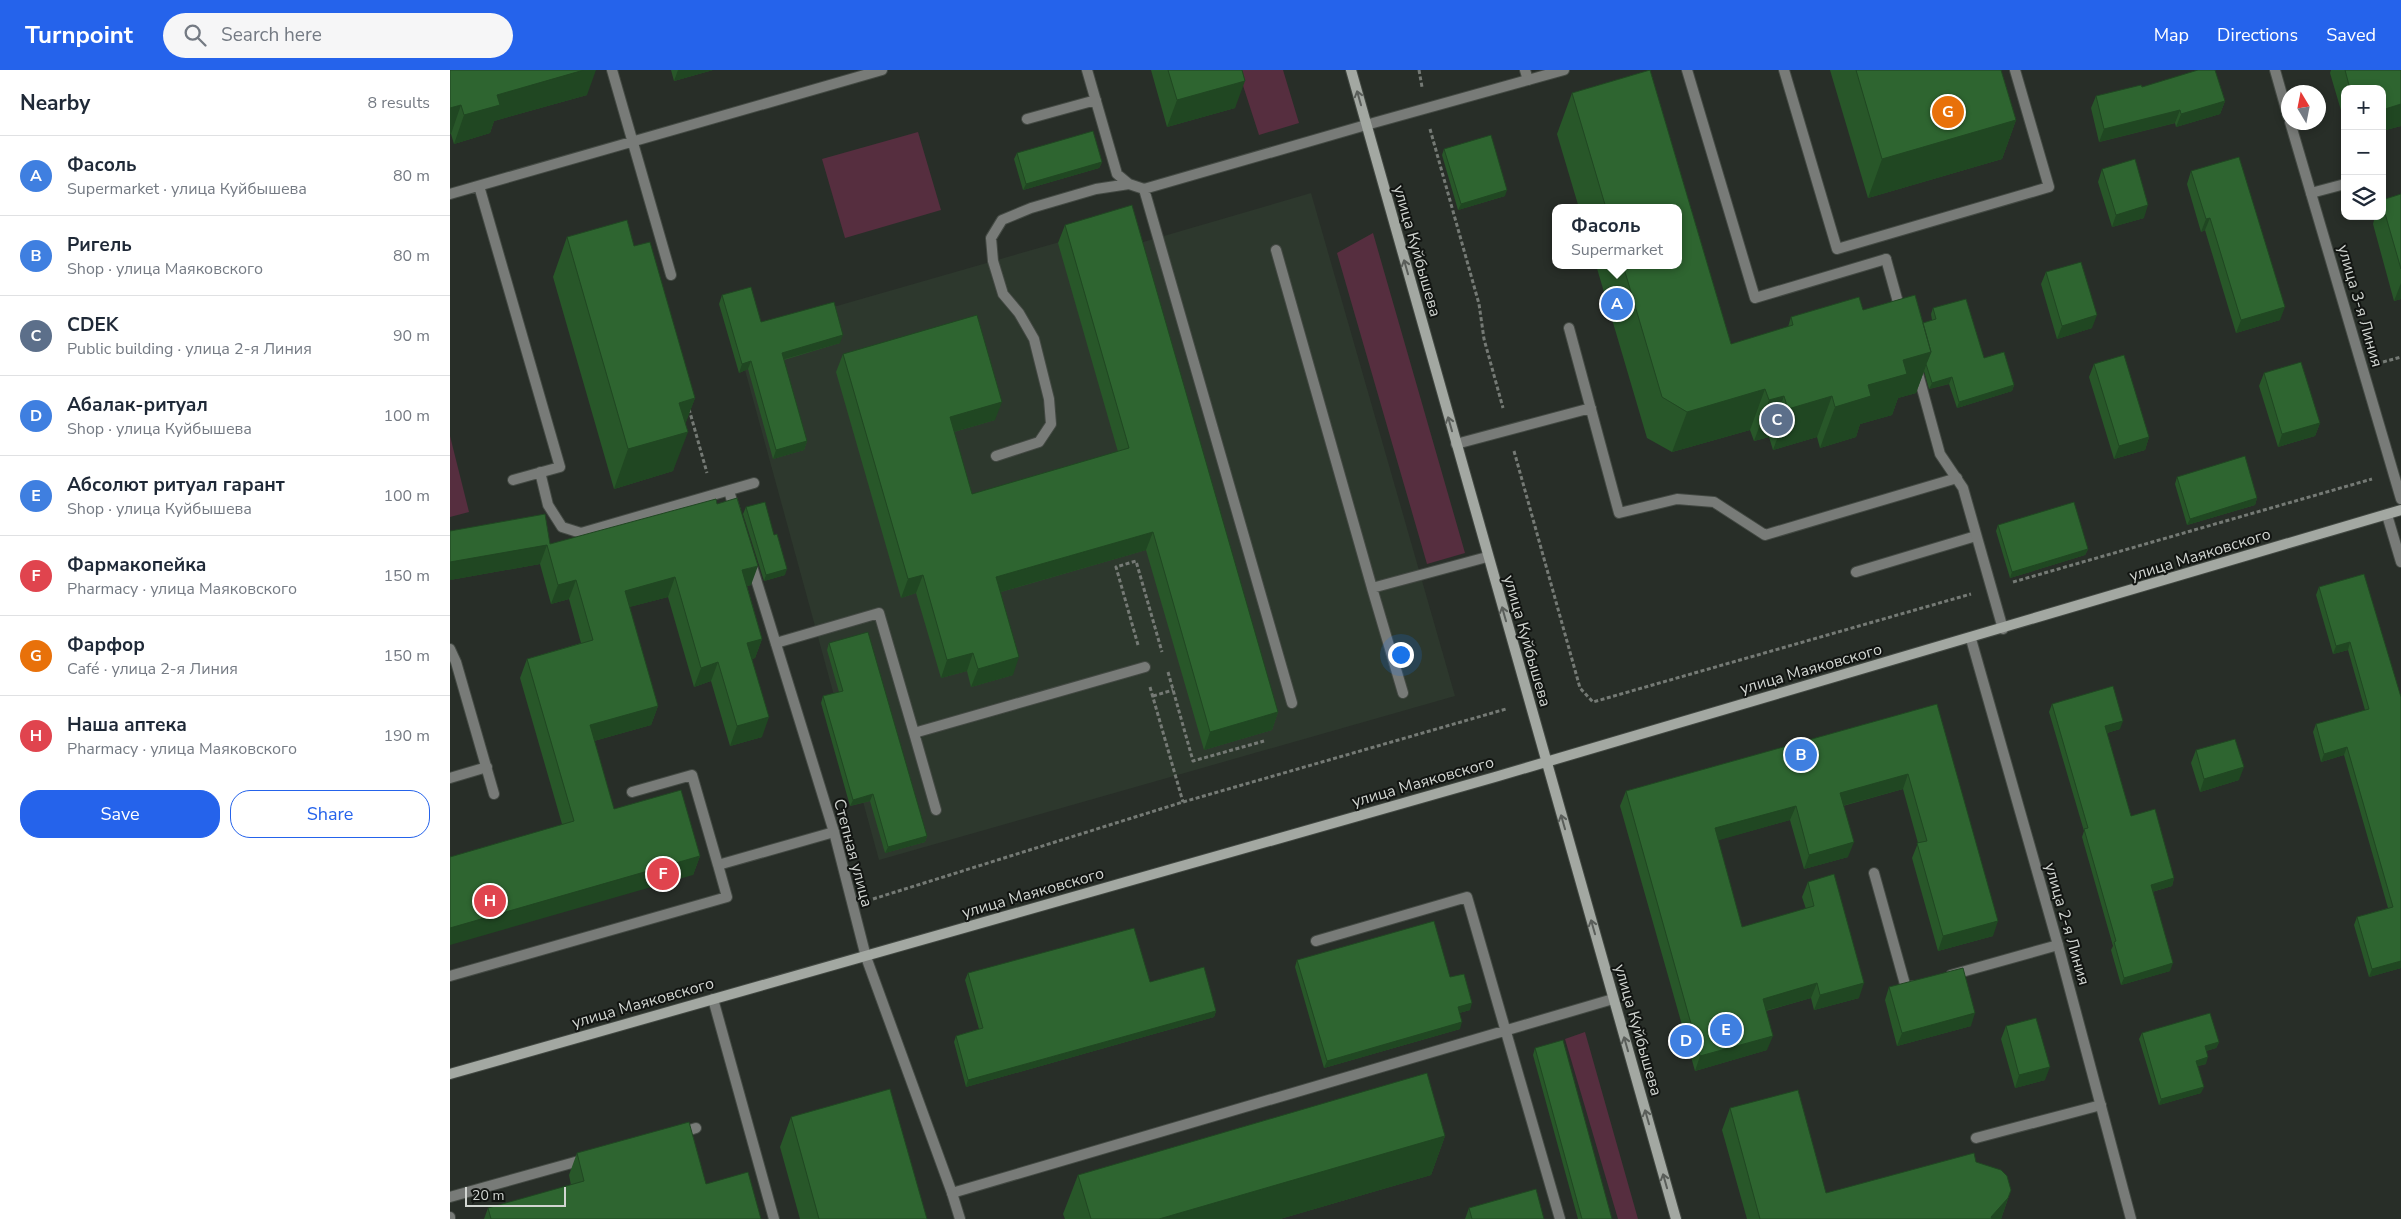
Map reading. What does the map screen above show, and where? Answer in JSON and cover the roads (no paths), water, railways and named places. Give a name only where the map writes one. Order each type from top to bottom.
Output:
[{"type":"main road","name":"улица Куйбышева","points":[[1351,70],[1487,557],[1676,1219]]},
{"type":"main road","name":"улица Маяковского","points":[[450,1074],[1546,762],[2003,629],[2401,510]]},
{"type":"street","points":[[612,70],[671,275]]},
{"type":"street","points":[[450,194],[882,70]]},
{"type":"street","points":[[1087,70],[1118,174],[1129,184],[1144,189],[1424,109],[1526,75],[1564,70]]},
{"type":"street","points":[[1688,70],[1755,298],[1886,259],[1904,324]]},
{"type":"street","points":[[1784,70],[1837,249],[2049,187],[2015,70]]},
{"type":"street","points":[[2275,70],[2281,91]]},
{"type":"street","points":[[1026,119],[1096,100]]},
{"type":"street","name":"улица 3-я Линия","points":[[2292,130],[2401,499]]},
{"type":"street","points":[[996,456],[1039,442],[1051,424],[1049,399],[1034,339],[1019,313],[1004,294],[993,262],[992,238],[1002,220],[1031,208],[1096,189],[1129,184]]},
{"type":"street","points":[[2311,193],[2341,185]]},
{"type":"street","points":[[479,186],[560,467],[513,480]]},
{"type":"street","points":[[1144,189],[1292,703]]},
{"type":"street","points":[[1276,250],[1403,693]]},
{"type":"street","points":[[1569,328],[1619,514],[1677,499],[1714,502],[1765,535],[1957,478]]},
{"type":"street","points":[[1914,361],[1940,454],[1963,488],[2003,629]]},
{"type":"street","points":[[1456,444],[1591,408]]},
{"type":"street","points":[[540,472],[548,505],[562,527],[581,533],[754,483]]},
{"type":"street","points":[[729,490],[738,519]]},
{"type":"street","points":[[2386,515],[2401,562]]},
{"type":"street","points":[[1856,572],[1976,536]]},
{"type":"street","name":"Степная улица","points":[[747,548],[834,832],[851,905],[866,957],[952,1192],[960,1219]]},
{"type":"street","points":[[1372,588],[1487,557]]},
{"type":"street","points":[[776,643],[879,614],[936,810]]},
{"type":"street","name":"улица 2-я Линия","points":[[1971,638],[2058,945],[2131,1219]]},
{"type":"street","points":[[450,649],[456,662],[494,794]]},
{"type":"street","points":[[914,733],[1144,667]]},
{"type":"street","points":[[450,778],[486,768]]},
{"type":"street","points":[[450,976],[727,897],[692,775],[632,792]]},
{"type":"street","points":[[718,865],[834,832]]},
{"type":"street","points":[[1874,873],[1906,988],[1925,982]]},
{"type":"street","points":[[1316,941],[1467,897],[1560,1219]]},
{"type":"street","points":[[1944,977],[2058,945]]},
{"type":"street","points":[[713,999],[774,1219]]},
{"type":"street","points":[[952,1192],[1613,999]]},
{"type":"street","points":[[1976,1138],[2101,1105]]},
{"type":"street","points":[[668,1136],[696,1128]]},
{"type":"street","points":[[450,1197],[592,1157]]},
{"type":"place","name":"Фарфор","points":[[1948,112]]},
{"type":"place","name":"Фасоль","points":[[1617,304]]},
{"type":"place","name":"CDEK","points":[[1777,420]]},
{"type":"place","name":"Ригель","points":[[1801,755]]},
{"type":"place","name":"Фармакопейка","points":[[663,874]]},
{"type":"place","name":"Наша аптека","points":[[490,901]]},
{"type":"place","name":"Абсолют ритуал гарант","points":[[1726,1030]]},
{"type":"place","name":"Абалак-ритуал","points":[[1686,1041]]}]
